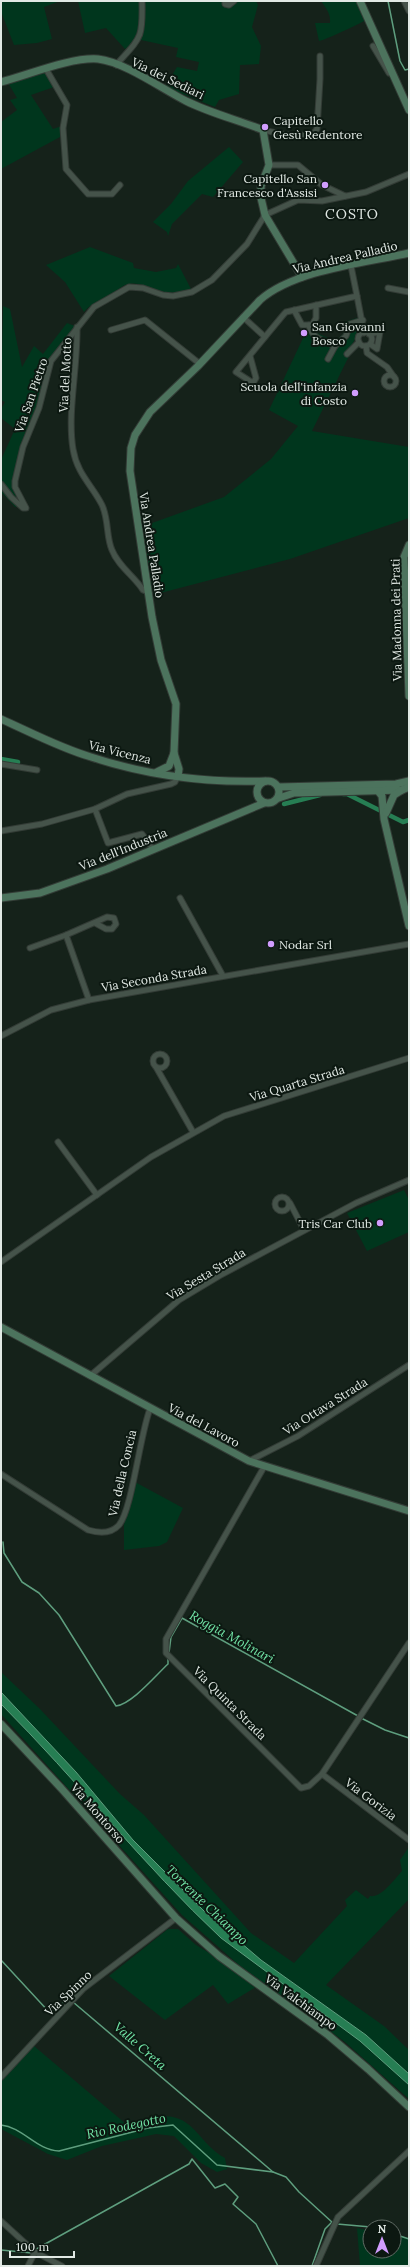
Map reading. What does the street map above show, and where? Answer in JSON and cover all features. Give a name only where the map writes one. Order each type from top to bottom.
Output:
[{"type":"street","points":[[116,65],[138,41],[143,29],[142,1]]},
{"type":"street","points":[[225,1],[225,4],[229,5],[234,1]]},
{"type":"street","points":[[360,1],[409,110]]},
{"type":"street","points":[[404,1],[409,11]]},
{"type":"street","points":[[373,46],[389,73],[391,71]]},
{"type":"street","points":[[255,127],[272,133],[305,136],[313,134],[317,129],[320,56]]},
{"type":"street","name":"Via dei Sediari","points":[[1,82],[46,69],[54,65],[98,59],[146,78],[187,102],[255,127]]},
{"type":"street","points":[[46,69],[68,105],[63,128],[66,169],[88,194],[112,194],[120,185]]},
{"type":"street","points":[[255,127],[263,130],[269,165],[261,186],[261,198],[265,215],[302,277]]},
{"type":"street","points":[[269,165],[298,165],[322,185],[345,196]]},
{"type":"street","points":[[265,215],[298,200],[322,201],[366,192],[409,174]]},
{"type":"street","name":"Via del Motto","points":[[148,592],[143,590],[119,562],[111,548],[106,518],[101,504],[88,487],[76,463],[73,448],[73,413],[78,352],[77,327],[94,307],[129,287],[143,288],[163,295],[173,296],[184,295],[200,288],[212,280],[247,244],[265,215]]},
{"type":"street","name":"Via Andrea Palladio","points":[[174,753],[176,704],[161,660],[148,592],[130,471],[131,448],[135,435],[150,412],[200,364],[243,317],[270,292],[282,284],[302,277],[409,253]]},
{"type":"street","points":[[351,266],[363,320],[367,333],[372,338],[368,345],[368,353],[387,367],[394,377],[396,384],[390,388],[384,383],[386,378],[381,363]]},
{"type":"street","points":[[388,288],[409,292]]},
{"type":"street","points":[[250,356],[256,378],[254,383],[236,372],[286,312],[357,296]]},
{"type":"street","points":[[294,310],[302,325],[312,325],[316,318],[316,305]]},
{"type":"street","points":[[243,317],[265,337]]},
{"type":"street","points":[[111,330],[145,320],[200,364]]},
{"type":"street","points":[[328,359],[335,346],[346,336],[350,324],[363,320]]},
{"type":"street","points":[[309,325],[310,332],[319,339],[335,346]]},
{"type":"street","name":"Via San Pietro","points":[[1,484],[11,497],[23,508],[26,508],[15,487],[23,447],[39,408],[51,361],[77,327]]},
{"type":"street","points":[[347,354],[359,342],[360,335],[380,332],[377,349],[359,342]]},
{"type":"street","points":[[386,378],[389,376],[394,377]]},
{"type":"street","name":"Via Madonna dei Prati","points":[[409,545],[404,557],[409,696]]},
{"type":"street","name":"Via Vicenza","points":[[1,719],[89,757],[178,776],[241,782],[271,781],[279,787],[409,787]]},
{"type":"street","points":[[169,774],[169,766],[174,753]]},
{"type":"street","points":[[1,831],[42,824],[95,809],[127,794],[171,784],[175,782],[179,769],[174,753]]},
{"type":"street","points":[[1,764],[37,770]]},
{"type":"street","points":[[157,772],[169,766]]},
{"type":"street","points":[[384,819],[394,795],[409,774]]},
{"type":"street","points":[[250,807],[257,795],[259,786],[265,781]]},
{"type":"street","name":"Via Vicenza","points":[[264,803],[272,803],[278,798],[294,793],[378,791],[399,787],[409,781]]},
{"type":"street","points":[[241,782],[250,785],[264,803]]},
{"type":"street","points":[[278,798],[279,787]]},
{"type":"street","points":[[378,791],[382,796],[384,804],[384,819],[409,926]]},
{"type":"street","name":"Via dell'Industria","points":[[1,898],[40,893],[107,869],[250,807],[264,803]]},
{"type":"street","points":[[95,809],[108,843],[142,834],[153,849]]},
{"type":"street","name":"Via Seconda Strada","points":[[180,898],[223,976]]},
{"type":"street","points":[[30,948],[95,923]]},
{"type":"street","name":"Via Seconda Strada","points":[[66,935],[89,1000]]},
{"type":"street","name":"Via Seconda Strada","points":[[1,1036],[51,1010],[89,1000],[409,944]]},
{"type":"street","points":[[162,1080],[167,1059],[160,1054],[153,1059],[156,1067],[162,1080],[193,1132]]},
{"type":"street","name":"Via Quarta Strada","points":[[1,1262],[151,1157],[193,1132],[224,1116],[409,1058]]},
{"type":"street","points":[[156,1067],[165,1066]]},
{"type":"street","points":[[58,1142],[96,1195]]},
{"type":"street","name":"Via Sesta Strada","points":[[90,1376],[179,1300],[218,1276],[356,1203],[409,1180]]},
{"type":"street","points":[[295,1213],[283,1212],[276,1207],[276,1200],[284,1197],[290,1202],[304,1230]]},
{"type":"street","points":[[283,1212],[288,1209],[290,1202]]},
{"type":"street","name":"Via del Lavoro","points":[[1,1328],[249,1461],[409,1511]]},
{"type":"street","name":"Via Ottava Strada","points":[[249,1461],[298,1436],[409,1365]]},
{"type":"street","name":"Via della Concia","points":[[1,1474],[88,1530],[98,1533],[114,1530],[120,1524],[128,1502],[144,1424],[150,1409]]},
{"type":"street","name":"Via Quinta Strada","points":[[264,1466],[166,1639],[166,1653],[301,1788],[316,1782],[322,1774],[409,1643]]},
{"type":"street","name":"Via Montorso","points":[[1,1724],[61,1788],[176,1918]]},
{"type":"street","name":"Via Gorizia","points":[[322,1774],[409,1840]]},
{"type":"street","name":"Via Spinno","points":[[1,2077],[83,1989],[176,1918]]},
{"type":"street","name":"Via Valchiampo","points":[[176,1918],[220,1956],[328,2035],[368,2068],[409,2108]]},
{"type":"street","points":[[316,2266],[338,2217],[409,2151]]},
{"type":"street","points":[[1,2221],[35,2252],[62,2266]]},
{"type":"street","points":[[28,2266],[35,2252]]},
{"type":"shaded area","points":[[1,1],[60,1],[44,7],[52,39],[37,43],[14,45],[2,14],[1,15]]},
{"type":"shaded area","points":[[78,1],[256,1],[258,5],[252,27],[261,46],[259,64],[240,65],[239,94],[219,100],[215,107],[165,87],[177,67],[197,71],[199,62],[176,57],[178,48],[141,40],[125,49],[106,28],[85,33]]},
{"type":"shaded area","points":[[321,1],[357,1],[366,20],[319,41],[315,23],[330,23],[329,14]]},
{"type":"shaded area","points":[[47,69],[57,86],[31,95],[53,129],[62,126],[60,137],[1,169],[1,122],[17,110],[10,100],[17,98],[7,81]]},
{"type":"shaded area","points":[[229,147],[243,162],[213,197],[202,194],[172,224],[168,236],[167,232],[153,222],[171,204],[188,181]]},
{"type":"shaded area","points":[[90,247],[133,263],[134,268],[156,272],[176,268],[178,264],[191,289],[171,293],[133,283],[125,285],[84,312],[65,282],[46,265]]},
{"type":"shaded area","points":[[3,306],[10,309],[22,367],[34,346],[43,354],[67,323],[75,326],[51,356],[46,368],[43,392],[26,436],[16,486],[22,507],[15,507],[1,492],[1,460],[15,429],[1,418],[1,409],[5,402],[1,400]]},
{"type":"shaded area","points":[[360,317],[356,336],[346,352],[349,356],[312,431],[409,447],[409,518],[290,559],[153,595],[141,527],[224,497],[271,459],[298,426],[269,410],[305,334],[314,328],[317,333],[335,341],[343,334],[344,322]]},
{"type":"shaded area","name":"Tris Car Club","points":[[404,1190],[409,1200],[409,1232],[367,1251],[347,1213]]},
{"type":"shaded area","points":[[135,1482],[183,1508],[167,1542],[159,1546],[124,1550],[124,1525]]},
{"type":"shaded area","points":[[1,1672],[40,1709],[120,1794],[144,1815],[251,1933],[294,1963],[347,1906],[345,1900],[356,1890],[368,1899],[370,1896],[383,1892],[387,1888],[402,1871],[400,1860],[409,1847],[409,1899],[326,1985],[384,2026],[409,2050],[409,2074],[366,2035],[261,1960],[216,1923],[133,1840],[76,1772],[1,1692]]},
{"type":"shaded area","points":[[1,1692],[76,1772],[133,1840],[206,1913],[261,1960],[366,2035],[409,2074],[409,2085],[360,2041],[221,1938],[164,1881],[1,1704]]},
{"type":"shaded area","points":[[1,1704],[192,1910],[221,1938],[360,2041],[409,2085],[409,2099],[345,2042],[239,1965],[182,1915],[1,1714]]},
{"type":"shaded area","points":[[168,1929],[178,1929],[196,1945],[223,1961],[256,1987],[228,2004],[213,1985],[165,2020],[109,1976]]},
{"type":"shaded area","points":[[34,2046],[126,2124],[169,2116],[187,2123],[216,2152],[225,2158],[227,2169],[217,2172],[201,2163],[174,2136],[156,2134],[102,2146],[67,2160],[48,2154],[1,2129],[1,2082]]},
{"type":"shaded area","points":[[357,2228],[362,2229],[362,2259],[402,2259],[402,2238],[409,2239],[409,2266],[360,2266]]},
{"type":"waterway","points":[[388,1],[400,61],[405,70],[409,69]]},
{"type":"waterway","points":[[1,759],[18,762]]},
{"type":"waterway","points":[[343,794],[347,794],[403,822],[409,820]]},
{"type":"waterway","points":[[284,804],[320,795]]},
{"type":"waterway","name":"Roggia Molinari","points":[[3,1542],[4,1553],[22,1582],[39,1593],[59,1615],[116,1706],[129,1700],[144,1688],[168,1664],[168,1659]]},
{"type":"waterway","name":"Roggia Molinari","points":[[169,1653],[171,1637],[182,1618],[358,1716]]},
{"type":"waterway","name":"Roggia Molinari","points":[[361,1718],[385,1730],[409,1738]]},
{"type":"waterway","name":"Valle Creta","points":[[1,1960],[50,2013],[69,1998],[71,1999]]},
{"type":"waterway","name":"Valle Creta","points":[[73,2002],[273,2172]]},
{"type":"waterway","name":"Rio Rodegotto","points":[[1,2125],[16,2130],[43,2147],[59,2151],[148,2128],[173,2125],[217,2165],[273,2172],[286,2177],[299,2192],[333,2223]]},
{"type":"waterway","points":[[35,2251],[189,2164],[192,2159],[215,2188],[225,2184],[238,2197],[233,2204],[256,2224],[278,2266]]},
{"type":"waterway","points":[[312,2266],[325,2229],[332,2222]]},
{"type":"waterway","name":"Rio Rodegotto","points":[[337,2224],[362,2226]]},
{"type":"waterway","name":"Rio Rodegotto","points":[[402,2237],[409,2239]]},
{"type":"waterway","points":[[1,2250],[32,2253]]},
{"type":"place","name":"Capitello Gesù Redentore","points":[[265,127]]},
{"type":"place","name":"Capitello San Francesco d'Assisi","points":[[325,185]]},
{"type":"place","name":"San Giovanni Bosco","points":[[304,333]]},
{"type":"place","name":"Scuola dell'infanzia di Costo","points":[[355,393]]},
{"type":"place","name":"Nodar Srl","points":[[271,944]]},
{"type":"place","name":"Tris Car Club","points":[[380,1223]]},
{"type":"district","name":"COSTO","points":[[352,214]]},
{"type":"water label","name":"Torrente Chiampo","points":[[207,1905]]}]
